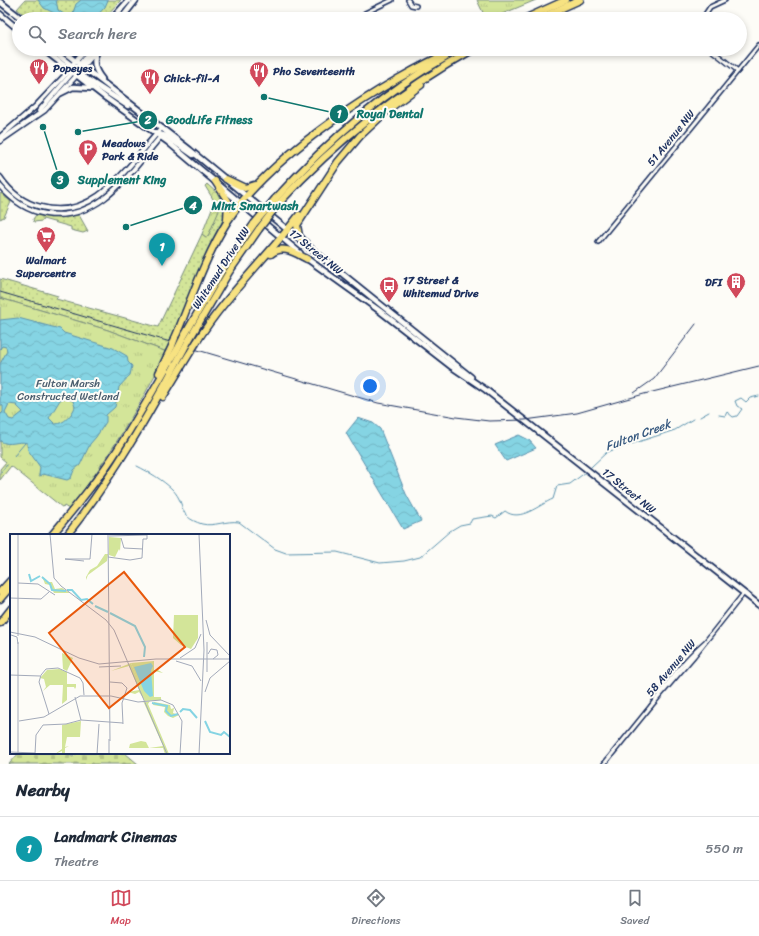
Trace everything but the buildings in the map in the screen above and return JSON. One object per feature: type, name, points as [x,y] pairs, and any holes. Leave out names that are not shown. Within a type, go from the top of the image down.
[{"type":"highway","points":[[539,12],[566,0]]},
{"type":"highway","points":[[553,12],[580,0]]},
{"type":"highway","points":[[226,179],[247,188],[260,180],[314,136],[357,105],[431,60],[440,56]]},
{"type":"highway","name":"Whitemud Drive NW","points":[[53,534],[109,463],[178,348],[186,339],[224,267],[277,201],[319,152],[370,108],[428,68],[449,56]]},
{"type":"highway","name":"Whitemud Drive NW","points":[[277,201],[344,138],[398,95],[462,56]]},
{"type":"highway","points":[[258,266],[288,230],[338,162],[368,128],[439,69]]},
{"type":"highway","points":[[178,348],[176,338],[213,247],[227,222],[260,180]]},
{"type":"highway","points":[[214,181],[228,201],[227,222]]},
{"type":"highway","points":[[310,248],[299,236],[297,225],[324,182]]},
{"type":"highway","points":[[137,435],[157,407],[196,343],[227,299],[258,266],[275,250],[281,249],[292,251],[307,259]]},
{"type":"highway","name":"Whitemud Drive NW","points":[[68,534],[137,435],[178,348]]},
{"type":"highway","points":[[0,592],[10,581]]},
{"type":"highway","points":[[0,599],[10,587]]},
{"type":"highway","points":[[0,617],[10,604]]},
{"type":"highway","points":[[0,623],[10,610]]},
{"type":"main road","points":[[119,12],[129,0]]},
{"type":"main road","points":[[127,12],[136,0]]},
{"type":"main road","points":[[0,2],[13,12]]},
{"type":"main road","points":[[0,14],[12,24]]},
{"type":"main road","name":"17 Street NW","points":[[55,56],[108,87],[147,117],[162,133],[214,181],[307,259],[380,311],[452,367],[486,390]]},
{"type":"main road","points":[[59,56],[95,85],[147,117]]},
{"type":"main road","name":"17 Street NW","points":[[67,56],[76,69],[93,88],[208,164],[310,248],[456,364],[486,390],[759,605]]},
{"type":"main road","points":[[76,69],[82,56]]},
{"type":"main road","points":[[76,69],[86,56]]},
{"type":"main road","points":[[76,69],[90,56]]},
{"type":"main road","points":[[94,56],[95,69],[108,87]]},
{"type":"main road","points":[[61,93],[73,87],[93,88]]},
{"type":"street","points":[[367,12],[392,0]]},
{"type":"street","points":[[408,0],[411,5],[416,6]]},
{"type":"street","points":[[707,12],[710,7],[725,0]]},
{"type":"street","name":"51 Avenue NW","points":[[598,242],[759,45]]},
{"type":"street","points":[[719,56],[738,71]]},
{"type":"street","points":[[0,141],[28,123],[44,110],[61,93],[76,69]]},
{"type":"street","points":[[28,123],[76,69]]},
{"type":"street","points":[[0,137],[36,107],[76,69]]},
{"type":"street","points":[[0,177],[7,187],[17,196],[33,205],[53,210],[77,207],[96,198],[114,184],[162,133]]},
{"type":"street","points":[[0,186],[14,200],[38,212],[62,215],[82,211],[105,198],[119,186],[162,133]]},
{"type":"street","name":"58 Avenue NW","points":[[604,764],[651,706],[668,682],[691,654],[705,642],[744,593]]},
{"type":"green space","points":[[25,0],[121,0],[110,12],[21,12],[17,9]]},
{"type":"green space","points":[[477,0],[536,0],[507,12],[483,12]]},
{"type":"green space","points":[[207,184],[218,194],[222,204],[208,236],[206,237],[202,234],[214,203],[205,186]]},
{"type":"green space","points":[[1,193],[11,202],[4,217],[0,219],[0,194]]},
{"type":"green space","points":[[218,194],[224,204],[224,218],[167,352],[108,330],[0,298],[0,279],[58,296],[56,299],[158,327],[202,234],[206,237],[221,200]]},
{"type":"green space","points":[[36,215],[60,218],[79,215],[88,231],[83,233],[71,230],[71,227],[43,219],[42,221],[34,222],[33,219]]},
{"type":"green space","name":"Fulton Marsh Constructed Wetland","points":[[0,298],[108,330],[167,352],[122,433],[97,472],[69,509],[64,506],[63,508],[11,466],[0,480],[0,469],[6,462],[0,457]]},
{"type":"green space","points":[[18,754],[68,754],[73,757],[76,754],[126,754],[138,764],[9,764]]},
{"type":"water","points":[[38,0],[56,0],[58,10],[61,12],[52,12],[44,8]]},
{"type":"water","points":[[81,0],[108,0],[105,7],[100,12],[73,12],[76,4]]},
{"type":"water","name":"Fulton Marsh Constructed Wetland","points":[[18,318],[60,329],[64,333],[113,348],[127,356],[128,362],[132,366],[130,375],[119,387],[115,407],[106,415],[106,422],[90,444],[80,465],[74,470],[71,478],[67,480],[43,474],[39,476],[40,467],[28,450],[27,443],[4,443],[0,441],[0,415],[3,412],[3,406],[0,404],[0,364],[7,351],[6,347],[2,346],[0,349],[0,320]],"holes":[[[65,397],[73,401],[75,407],[67,418],[62,422],[55,424],[49,418],[60,400]],[[9,404],[16,405],[23,412],[13,420],[9,419],[5,412]]]},
{"type":"water","points":[[358,418],[373,423],[380,429],[406,494],[421,521],[403,529],[346,433]]},
{"type":"water","points":[[519,435],[529,440],[536,448],[506,461],[495,445]]},
{"type":"waterway","name":"Fulton Creek","points":[[719,415],[725,416],[727,412],[733,417],[737,416],[742,409],[737,406],[735,401],[741,398],[746,402],[750,398],[759,396]]},
{"type":"waterway","name":"Fulton Creek","points":[[700,417],[709,412]]},
{"type":"waterway","name":"Fulton Creek","points":[[591,467],[607,452],[675,430],[693,419]]},
{"type":"waterway","points":[[14,456],[25,443]]},
{"type":"waterway","points":[[0,473],[7,465]]},
{"type":"waterway","name":"Fulton Creek","points":[[137,466],[156,476],[173,490],[177,495],[185,514],[194,521],[207,525],[239,522],[275,549],[286,553],[337,552],[380,563],[404,561],[420,557],[450,531],[460,525],[470,523],[472,519],[492,516],[496,518],[505,511],[517,515],[530,511],[553,499],[557,486],[570,484],[586,472]]},
{"type":"railway","points":[[0,292],[378,403],[456,417],[489,421],[525,420],[577,413],[644,394],[759,366]]},
{"type":"railway","points":[[634,393],[654,379],[696,324]]},
{"type":"place","name":"Popeyes","points":[[39,85]]},
{"type":"place","name":"Pho Seventeenth","points":[[259,88]]},
{"type":"place","name":"Chick-fil-A","points":[[150,95]]},
{"type":"place","name":"Royal Dental","points":[[264,97]]},
{"type":"place","name":"Supplement King","points":[[43,127]]},
{"type":"place","name":"GoodLife Fitness","points":[[78,132]]},
{"type":"place","name":"Meadows Park & Ride","points":[[88,166]]},
{"type":"place","name":"Mint Smartwash","points":[[126,227]]},
{"type":"place","name":"Walmart Supercentre","points":[[46,253]]},
{"type":"place","name":"Landmark Cinemas","points":[[162,266]]},
{"type":"place","name":"DFI","points":[[736,299]]},
{"type":"place","name":"17 Street & Whitemud Drive","points":[[389,303]]}]
